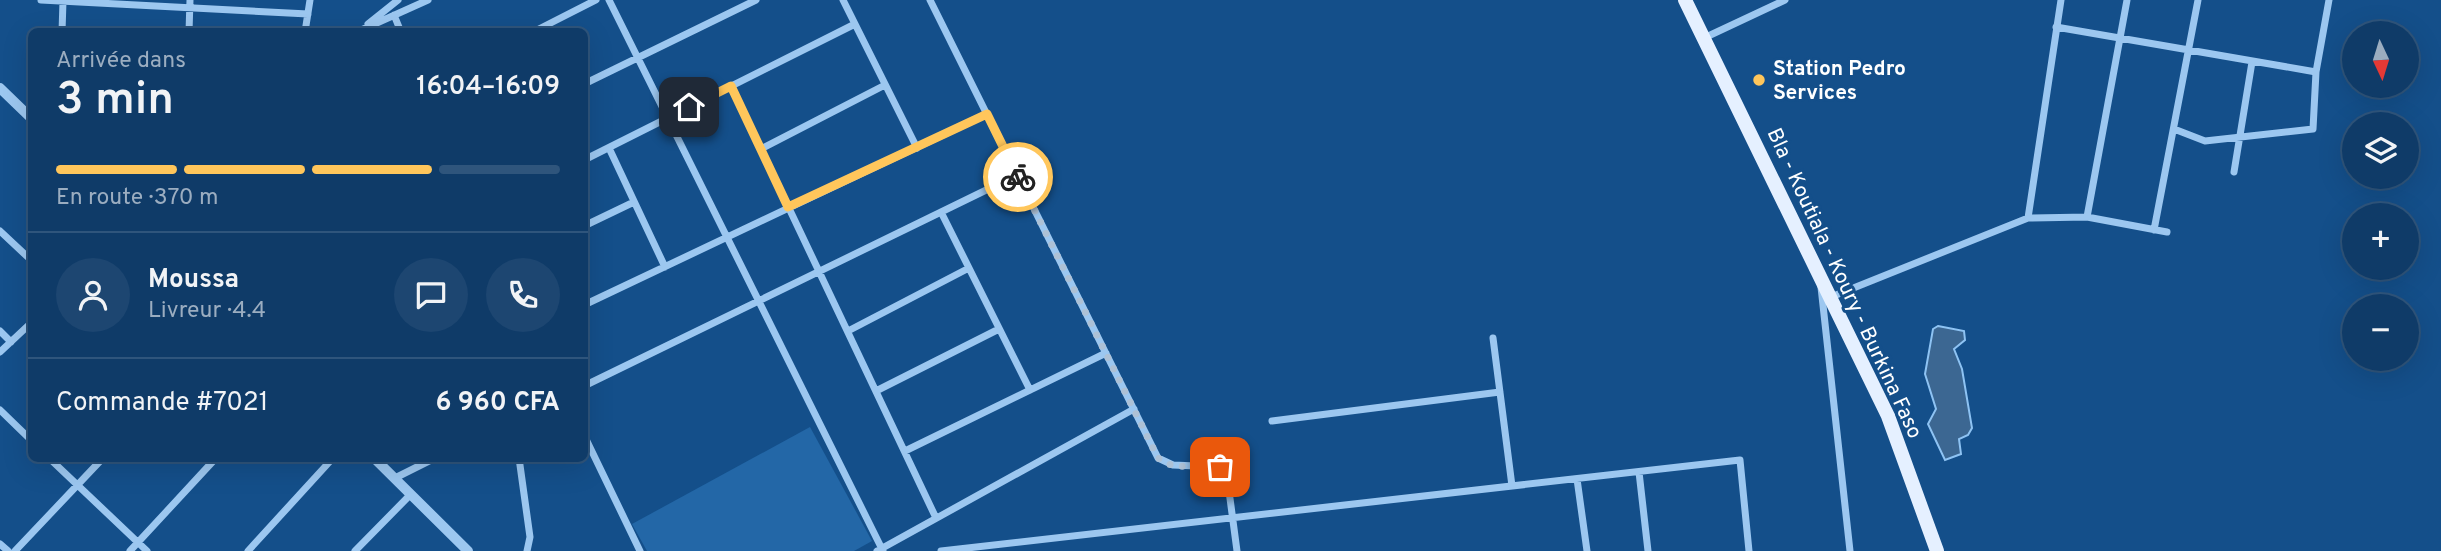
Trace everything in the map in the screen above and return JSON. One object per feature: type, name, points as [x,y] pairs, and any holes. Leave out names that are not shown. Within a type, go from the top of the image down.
[{"type":"main road","name":"Bla - Koutiala - Koury - Burkina Faso","points":[[1685,0],[1888,416],[1937,551]]},
{"type":"street","points":[[41,0],[190,4],[308,13]]},
{"type":"street","points":[[306,28],[310,0]]},
{"type":"street","points":[[362,28],[398,0]]},
{"type":"street","points":[[365,28],[428,0]]},
{"type":"street","points":[[541,28],[596,0]]},
{"type":"street","points":[[609,0],[881,550],[1134,409]]},
{"type":"street","points":[[588,82],[756,0]]},
{"type":"street","points":[[843,0],[917,148]]},
{"type":"street","points":[[930,0],[1158,458],[1173,466],[1220,467],[1227,476],[1237,551]]},
{"type":"street","points":[[1704,38],[1785,0]]},
{"type":"street","points":[[2028,218],[2061,0]]},
{"type":"street","points":[[2087,217],[2127,0]]},
{"type":"street","points":[[2154,230],[2198,0]]},
{"type":"street","points":[[2174,130],[2205,141],[2313,130],[2316,72],[2329,0]]},
{"type":"street","points":[[62,28],[63,2]]},
{"type":"street","points":[[189,28],[190,4]]},
{"type":"street","points":[[394,15],[399,28]]},
{"type":"street","points":[[588,158],[855,24]]},
{"type":"street","points":[[2056,27],[2316,72]]},
{"type":"street","points":[[2234,172],[2252,62]]},
{"type":"street","points":[[761,149],[886,85]]},
{"type":"street","points":[[731,86],[936,518]]},
{"type":"street","points":[[0,88],[28,115]]},
{"type":"street","points":[[588,303],[987,114]]},
{"type":"street","points":[[610,148],[665,267]]},
{"type":"street","points":[[588,384],[1017,175]]},
{"type":"street","points":[[588,224],[634,202]]},
{"type":"street","points":[[941,212],[1030,390]]},
{"type":"street","points":[[1831,297],[2028,218],[2087,217],[2167,232]]},
{"type":"street","points":[[0,231],[28,257]]},
{"type":"street","points":[[848,331],[969,268]]},
{"type":"street","points":[[1819,273],[1850,551]]},
{"type":"street","points":[[0,352],[28,326]]},
{"type":"street","points":[[876,391],[999,329]]},
{"type":"street","points":[[0,331],[11,342]]},
{"type":"street","points":[[1493,338],[1511,486]]},
{"type":"street","points":[[905,451],[1106,353]]},
{"type":"street","points":[[1272,421],[1500,393]]},
{"type":"street","points":[[0,410],[28,437]]},
{"type":"street","points":[[588,443],[640,551]]},
{"type":"street","points":[[941,551],[1740,460],[1749,551]]},
{"type":"street","points":[[53,462],[147,551]]},
{"type":"street","points":[[15,551],[99,462]]},
{"type":"street","points":[[130,551],[212,462]]},
{"type":"street","points":[[248,551],[329,462]]},
{"type":"street","points":[[378,462],[463,549]]},
{"type":"street","points":[[395,478],[427,462]]},
{"type":"street","points":[[520,462],[530,537],[527,551]]},
{"type":"street","points":[[1639,471],[1648,551]]},
{"type":"street","points":[[1577,479],[1587,551]]},
{"type":"street","points":[[355,551],[411,494]]},
{"type":"street","points":[[0,544],[8,551]]},
{"type":"shaded area","points":[[1938,326],[1964,331],[1965,340],[1954,349],[1962,369],[1972,428],[1968,435],[1959,439],[1961,454],[1945,460],[1928,424],[1936,409],[1925,374],[1933,329]]},
{"type":"shaded area","points":[[810,427],[872,541],[854,551],[647,551],[632,524]]},
{"type":"way so far","points":[[1018,177],[1158,458],[1173,466],[1220,467]]},
{"type":"place","name":"Station Pedro Services","points":[[1759,80]]},
{"type":"route","points":[[689,107],[731,86],[788,207],[987,114],[1018,177]]}]
